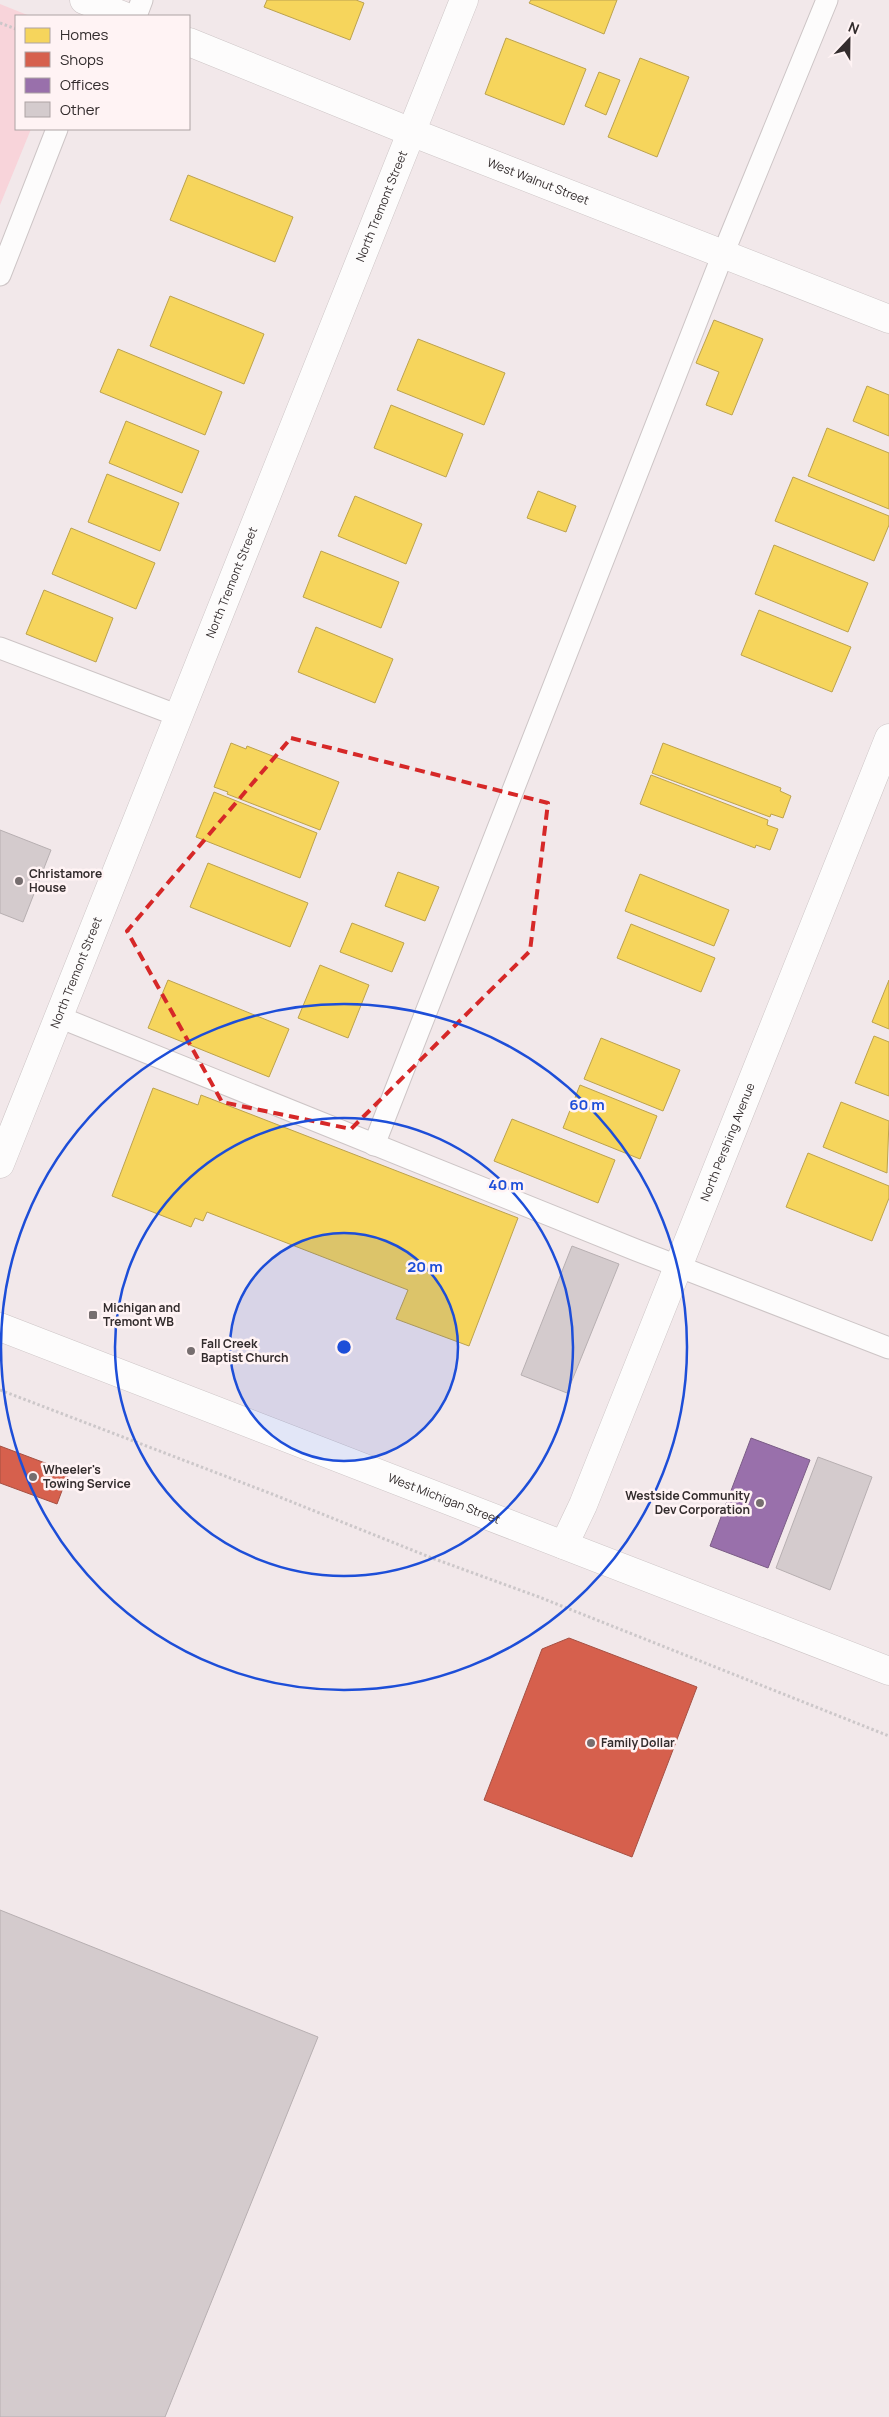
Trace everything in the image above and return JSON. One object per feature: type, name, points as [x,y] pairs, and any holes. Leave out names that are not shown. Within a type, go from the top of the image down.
[{"type":"street","name":"North Tremont Street","points":[[0,1164],[464,0]]},
{"type":"street","name":"West Walnut Street","points":[[190,42],[411,132],[889,319]]},
{"type":"street","name":"North Pershing Avenue","points":[[564,1545],[679,1266],[889,738]]},
{"type":"street","name":"West Michigan Street","points":[[0,1327],[889,1671]]},
{"type":"lane","points":[[136,15],[142,0]]},
{"type":"lane","points":[[374,1145],[722,254],[827,0]]},
{"type":"lane","points":[[0,275],[57,130]]},
{"type":"lane","points":[[0,648],[179,716]]},
{"type":"lane","points":[[59,1017],[374,1145],[889,1348]]},
{"type":"path","points":[[0,23],[15,29]]},
{"type":"path","points":[[0,1390],[272,1494],[432,1558],[539,1597],[889,1736]]},
{"type":"highlighted area","points":[[291,738],[548,803],[530,951],[351,1129],[222,1102],[127,931]]},
{"type":"shaded area","points":[[0,4],[28,15],[15,15],[15,130],[31,130],[0,205]]},
{"type":"building: Homes","points":[[267,0],[356,0],[364,3],[350,40],[264,7]]},
{"type":"building: Homes","points":[[531,0],[617,0],[604,34],[529,3]]},
{"type":"building: Homes","points":[[506,38],[586,69],[564,125],[485,94]]},
{"type":"building: Homes","points":[[640,58],[689,77],[657,157],[608,137]]},
{"type":"building: Homes","points":[[599,72],[620,80],[606,115],[585,106]]},
{"type":"building: Homes","points":[[188,175],[293,217],[275,262],[170,220]]},
{"type":"building: Homes","points":[[170,296],[264,334],[244,384],[150,346]]},
{"type":"building: Homes","points":[[714,320],[763,339],[732,415],[706,405],[719,372],[696,363]]},
{"type":"building: Homes","points":[[418,339],[505,373],[484,425],[397,390]]},
{"type":"building: Homes","points":[[118,349],[222,392],[205,435],[100,392]]},
{"type":"building: Homes","points":[[867,386],[889,395],[889,436],[853,421]]},
{"type":"building: Homes","points":[[391,405],[463,434],[446,477],[374,448]]},
{"type":"building: Homes","points":[[126,421],[199,451],[182,493],[109,463]]},
{"type":"building: Homes","points":[[827,428],[889,453],[889,509],[808,476]]},
{"type":"building: Homes","points":[[107,474],[179,503],[160,551],[88,522]]},
{"type":"building: Homes","points":[[793,477],[889,516],[889,525],[874,561],[775,521]]},
{"type":"building: Homes","points":[[538,491],[576,506],[566,532],[527,518]]},
{"type":"building: Homes","points":[[355,496],[422,524],[406,564],[338,536]]},
{"type":"building: Homes","points":[[71,528],[155,563],[136,609],[52,574]]},
{"type":"building: Homes","points":[[774,545],[868,583],[848,632],[755,594]]},
{"type":"building: Homes","points":[[321,551],[399,582],[381,628],[303,597]]},
{"type":"building: Homes","points":[[44,590],[113,618],[96,662],[26,634]]},
{"type":"building: Homes","points":[[759,610],[851,647],[832,692],[741,655]]},
{"type":"building: Homes","points":[[316,627],[393,659],[375,703],[298,672]]},
{"type":"building: Homes","points":[[231,743],[246,749],[247,746],[339,782],[320,830],[227,794],[228,792],[214,787]]},
{"type":"building: Homes","points":[[663,743],[781,788],[780,791],[791,796],[783,818],[771,814],[770,817],[652,773]]},
{"type":"building: Homes","points":[[651,775],[768,820],[767,825],[778,829],[770,850],[756,845],[755,848],[640,804]]},
{"type":"building: Homes","points":[[214,792],[317,833],[300,878],[196,837]]},
{"type":"building: Homes","points":[[208,863],[308,903],[290,947],[190,907]]},
{"type":"building: Homes","points":[[398,872],[439,887],[425,921],[385,906]]},
{"type":"building: Homes","points":[[640,874],[729,910],[714,946],[625,911]]},
{"type":"building: Homes","points":[[352,923],[404,943],[392,972],[340,952]]},
{"type":"building: Homes","points":[[631,924],[715,958],[701,992],[617,958]]},
{"type":"building: Homes","points":[[320,965],[369,985],[348,1038],[298,1018]]},
{"type":"building: Homes","points":[[168,980],[289,1029],[269,1077],[148,1028]]},
{"type":"building: Homes","points":[[889,980],[889,1029],[872,1022]]},
{"type":"building: Homes","points":[[874,1036],[889,1042],[889,1096],[855,1083]]},
{"type":"building: Homes","points":[[601,1038],[680,1070],[663,1111],[584,1079]]},
{"type":"building: Homes","points":[[580,1085],[657,1116],[640,1159],[563,1128]]},
{"type":"building: Homes","points":[[153,1088],[198,1105],[201,1095],[518,1218],[469,1346],[396,1319],[408,1290],[207,1212],[203,1221],[195,1218],[191,1227],[112,1196]]},
{"type":"building: Homes","points":[[841,1102],[889,1121],[887,1173],[823,1147]]},
{"type":"building: Homes","points":[[512,1119],[615,1160],[598,1203],[494,1161]]},
{"type":"building: Homes","points":[[808,1153],[889,1186],[889,1198],[872,1241],[786,1207]]},
{"type":"building: Shops","name":"Wheeler's Towing Service","points":[[0,1446],[69,1472],[57,1504],[0,1483]]},
{"type":"building: Shops","name":"Family Dollar","points":[[569,1638],[697,1687],[632,1857],[484,1800],[542,1649]]},
{"type":"building: Offices","name":"Westside Community Dev Corporation","points":[[751,1438],[810,1460],[768,1568],[710,1546]]},
{"type":"building: Other","name":"Christamore House","points":[[0,830],[51,850],[23,922],[0,913]]},
{"type":"building: Other","points":[[572,1246],[619,1264],[567,1393],[521,1375]]},
{"type":"building: Other","points":[[818,1457],[872,1477],[830,1590],[776,1568]]},
{"type":"building: Other","points":[[0,1910],[318,2037],[165,2417],[0,2417]]},
{"type":"place","name":"Christamore House","points":[[19,881]]},
{"type":"place","name":"Michigan and Tremont WB","points":[[93,1315]]},
{"type":"place","name":"Fall Creek Baptist Church","points":[[191,1351]]},
{"type":"place","name":"Wheeler's Towing Service","points":[[33,1477]]},
{"type":"place","name":"Westside Community Dev Corporation","points":[[760,1503]]},
{"type":"place","name":"Family Dollar","points":[[591,1743]]}]
